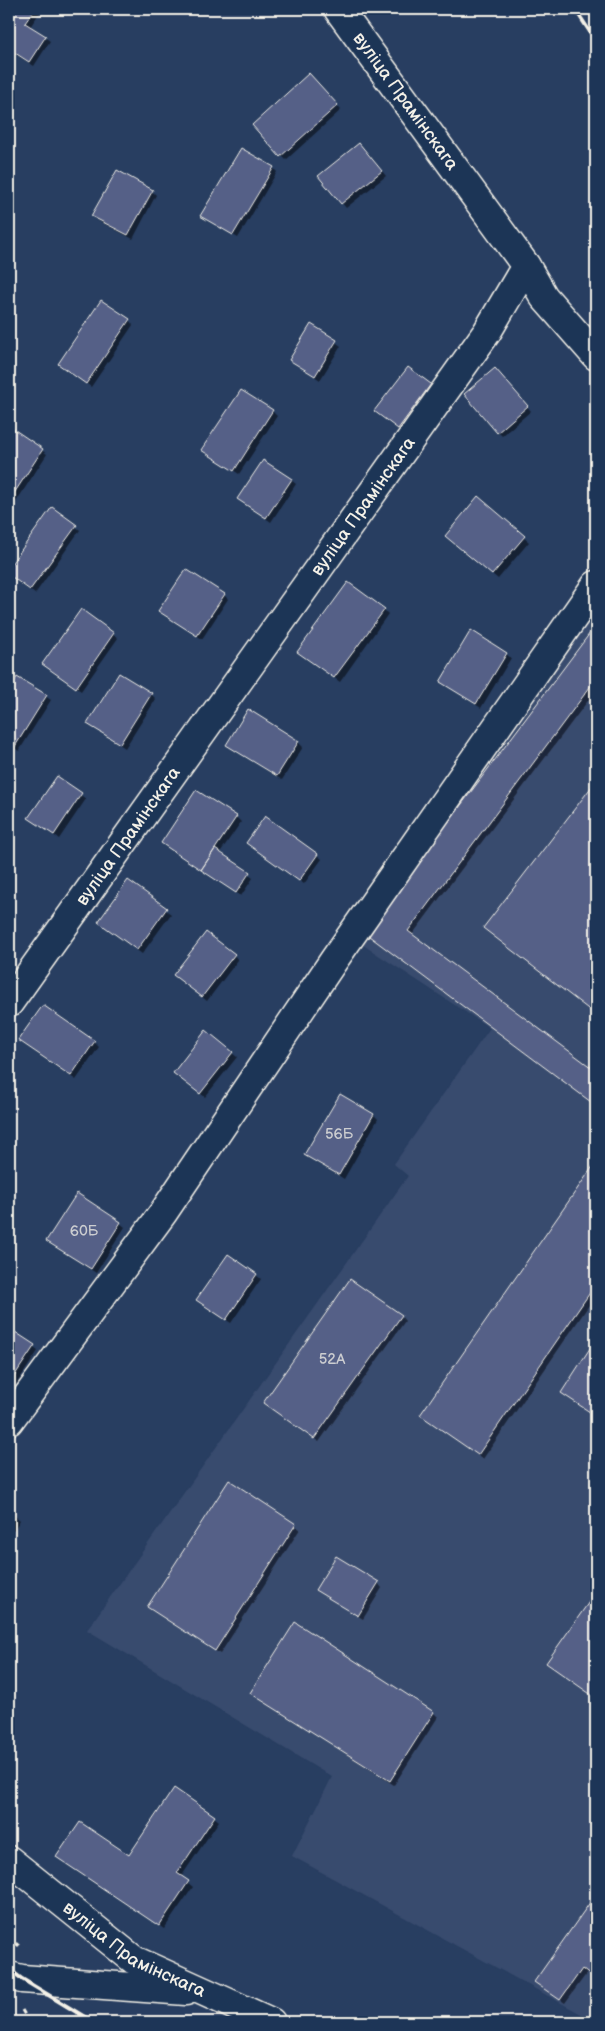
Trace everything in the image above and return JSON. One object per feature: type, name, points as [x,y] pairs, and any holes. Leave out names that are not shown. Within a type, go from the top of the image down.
[{"type":"street","name":"вуліца Прамінскага","points":[[9,1003],[488,332],[526,266],[338,9]]},
{"type":"street","points":[[526,266],[544,298],[596,356]]},
{"type":"street","points":[[9,1421],[163,1213],[334,960],[596,584]]},
{"type":"street","name":"вуліца Прамінскага","points":[[9,1860],[134,1960],[271,2022]]},
{"type":"street","points":[[9,1976],[22,1979],[205,1992]]},
{"type":"shaded area","points":[[596,602],[596,2022],[292,1856],[332,1777],[87,1630],[408,1176],[394,1164],[490,1028],[354,939]]},
{"type":"building","points":[[9,9],[35,9],[25,23],[46,36],[29,62],[9,49]]},
{"type":"building","points":[[309,73],[338,105],[280,157],[252,125]]},
{"type":"building","points":[[359,143],[382,171],[341,204],[318,176]]},
{"type":"building","points":[[241,148],[274,167],[233,235],[200,216]]},
{"type":"building","points":[[117,170],[153,190],[128,235],[91,216]]},
{"type":"building","points":[[101,300],[130,319],[86,384],[58,364]]},
{"type":"building","points":[[311,324],[337,340],[315,376],[289,360]]},
{"type":"building","points":[[408,367],[431,384],[398,429],[374,411]]},
{"type":"building","points":[[495,368],[528,406],[497,433],[464,394]]},
{"type":"building","points":[[241,390],[273,410],[234,471],[201,450]]},
{"type":"building","points":[[9,426],[43,449],[9,501]]},
{"type":"building","points":[[263,460],[292,479],[266,518],[237,499]]},
{"type":"building","points":[[478,496],[525,536],[492,575],[445,536]]},
{"type":"building","points":[[52,507],[77,525],[30,590],[9,575],[9,567]]},
{"type":"building","points":[[186,569],[225,594],[197,636],[158,611]]},
{"type":"building","points":[[348,582],[385,609],[334,678],[297,652]]},
{"type":"building","points":[[81,609],[114,633],[76,688],[42,664]]},
{"type":"building","points":[[596,625],[596,679],[408,931],[596,1071],[596,1095],[591,1102],[365,933]]},
{"type":"building","points":[[471,630],[507,653],[476,704],[440,682]]},
{"type":"building","points":[[119,673],[152,693],[120,744],[87,724]]},
{"type":"building","points":[[17,677],[47,695],[14,748],[9,744],[9,690]]},
{"type":"building","points":[[248,709],[299,741],[277,776],[226,745]]},
{"type":"building","points":[[57,776],[82,793],[54,835],[28,818]]},
{"type":"building","points":[[596,781],[596,1015],[483,928]]},
{"type":"building","points":[[196,790],[237,816],[201,870],[161,843]]},
{"type":"building","points":[[265,816],[318,854],[299,881],[246,843]]},
{"type":"building","points":[[215,849],[250,872],[236,893],[201,870]]},
{"type":"building","points":[[128,880],[167,908],[137,950],[98,922]]},
{"type":"building","points":[[206,932],[235,954],[202,997],[173,975]]},
{"type":"building","points":[[43,1005],[95,1041],[71,1076],[18,1040]]},
{"type":"building","points":[[206,1030],[233,1052],[200,1094],[173,1073]]},
{"type":"building","points":[[340,1094],[374,1114],[339,1175],[304,1155]]},
{"type":"building","points":[[596,1162],[596,1284],[478,1455],[420,1415]]},
{"type":"building","points":[[77,1193],[121,1222],[91,1269],[46,1241]]},
{"type":"building","points":[[228,1254],[257,1274],[226,1320],[196,1300]]},
{"type":"building","points":[[350,1279],[402,1315],[314,1439],[263,1403]]},
{"type":"building","points":[[9,1328],[35,1345],[9,1384]]},
{"type":"building","points":[[596,1339],[596,1416],[561,1393]]},
{"type":"building","points":[[229,1480],[296,1524],[215,1651],[147,1607]]},
{"type":"building","points":[[336,1556],[379,1582],[358,1616],[315,1590]]},
{"type":"building","points":[[596,1592],[596,1698],[546,1663]]},
{"type":"building","points":[[295,1622],[434,1712],[390,1781],[250,1693]]},
{"type":"building","points":[[174,1788],[215,1816],[177,1873],[189,1881],[159,1926],[56,1857],[80,1822],[129,1855]]},
{"type":"building","points":[[596,1894],[596,1980],[582,1969],[560,2000],[534,1982]]},
{"type":"railway","points":[[575,9],[596,41]]},
{"type":"railway","points":[[9,1969],[22,1979],[93,2022]]}]
